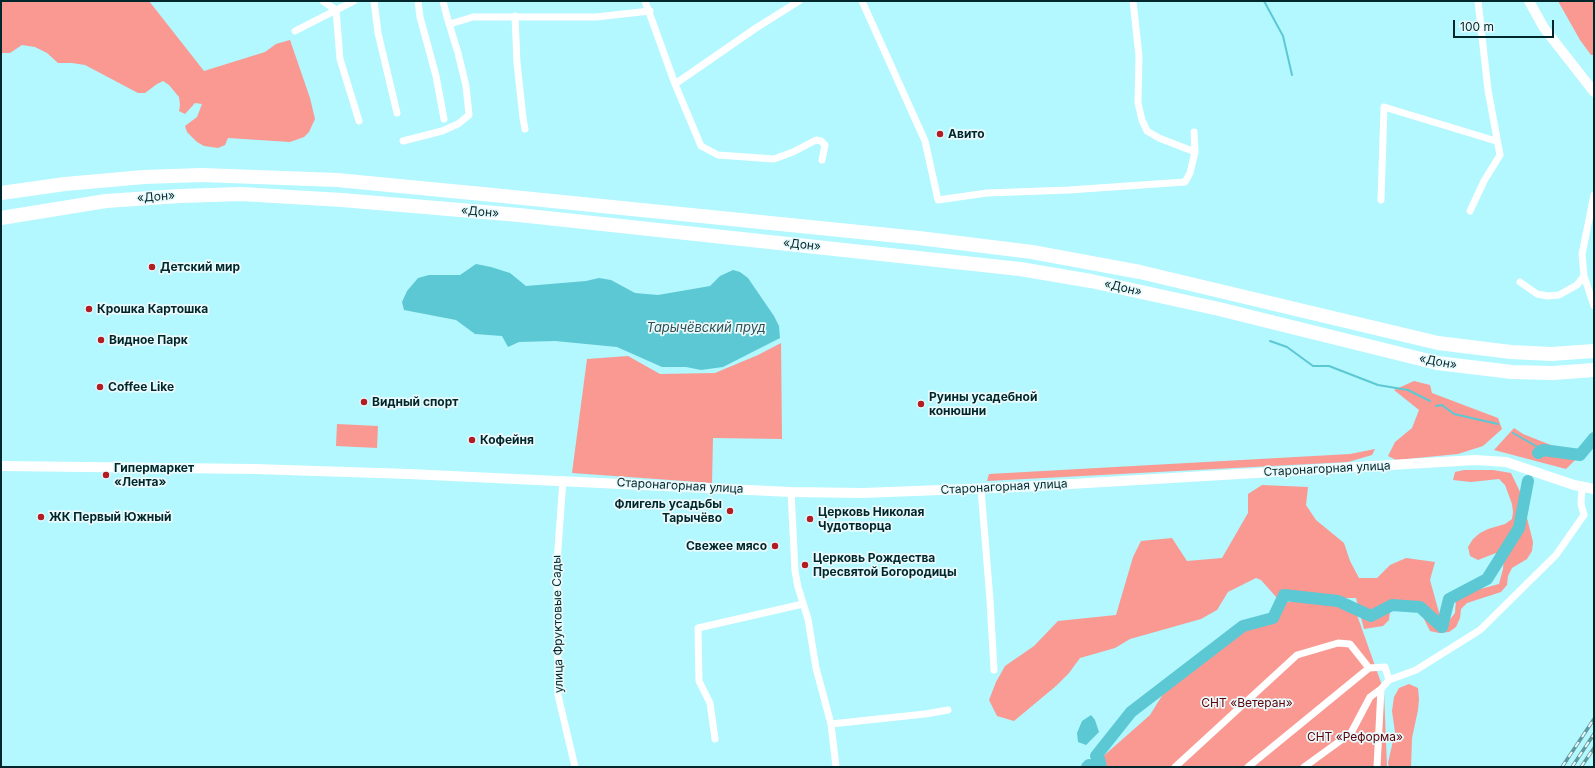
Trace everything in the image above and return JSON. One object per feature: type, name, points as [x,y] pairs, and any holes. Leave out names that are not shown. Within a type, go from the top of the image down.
[{"type":"highway","name":"«Дон»","points":[[1,192],[65,184],[166,176],[202,175],[338,180],[896,236],[1032,252],[1140,272],[1438,343],[1511,352],[1551,354],[1594,351]]},
{"type":"highway","name":"«Дон»","points":[[1,218],[106,201],[241,194],[342,200],[518,215],[1027,270],[1091,281],[1219,309],[1436,363],[1512,372],[1553,373],[1594,370]]},
{"type":"main road","points":[[1529,1],[1544,28],[1594,92]]},
{"type":"main road","name":"Старонагорная улица","points":[[1,466],[254,469],[563,480],[791,492],[892,493],[1475,460],[1506,462],[1594,489]]},
{"type":"street","points":[[323,1],[336,10]]},
{"type":"street","points":[[295,31],[354,1]]},
{"type":"street","points":[[374,1],[378,34],[397,113]]},
{"type":"street","points":[[418,1],[420,17],[436,76],[444,120]]},
{"type":"street","points":[[403,141],[442,131],[458,124],[469,115],[466,86],[450,24],[446,18],[443,1]]},
{"type":"street","points":[[645,1],[650,11],[675,84],[700,146],[718,154],[774,159],[793,152],[816,140],[825,145],[822,160]]},
{"type":"street","points":[[675,84],[756,28],[799,1]]},
{"type":"street","points":[[862,1],[925,141],[938,200],[987,193],[1069,190],[1185,182],[1190,173],[1195,152],[1194,132]]},
{"type":"street","points":[[1133,1],[1139,56],[1138,103],[1142,120],[1147,131],[1158,138],[1195,152]]},
{"type":"street","points":[[1470,211],[1484,181],[1500,155],[1496,141],[1478,1]]},
{"type":"street","points":[[336,10],[340,59],[360,121]]},
{"type":"street","points":[[450,24],[473,16],[596,17],[650,11]]},
{"type":"street","points":[[515,16],[517,63],[523,118],[526,129]]},
{"type":"street","points":[[1381,200],[1384,107],[1496,141]]},
{"type":"street","points":[[1594,195],[1582,254],[1584,276],[1594,306]]},
{"type":"street","points":[[1520,282],[1536,294],[1548,296],[1560,295],[1577,285],[1584,276]]},
{"type":"street","name":"улица Фруктовые Сады","points":[[563,480],[557,562],[558,695],[575,767]]},
{"type":"street","points":[[1304,767],[1351,733],[1370,698],[1381,690],[1389,680],[1416,670],[1480,630],[1556,555],[1584,515],[1581,504],[1582,486]]},
{"type":"street","points":[[981,489],[994,670]]},
{"type":"street","points":[[791,492],[795,571],[808,619],[816,668],[831,724],[836,767]]},
{"type":"street","points":[[715,739],[710,703],[698,681],[698,628],[803,604]]},
{"type":"street","points":[[1175,767],[1297,655],[1338,644],[1350,644],[1369,668]]},
{"type":"street","points":[[1248,767],[1369,668],[1385,667],[1389,680]]},
{"type":"street","points":[[1377,767],[1381,690]]},
{"type":"street","points":[[831,724],[925,714],[948,710]]},
{"type":"green space","points":[[1,1],[149,1],[204,71],[265,52],[276,44],[290,40],[310,98],[315,119],[309,132],[304,137],[290,142],[228,138],[225,145],[218,148],[204,146],[197,142],[187,132],[185,126],[197,117],[202,104],[195,103],[185,114],[179,111],[179,97],[169,85],[163,81],[145,93],[138,93],[85,65],[58,63],[47,53],[35,47],[22,45],[10,53],[1,53]]},
{"type":"green space","points":[[1558,1],[1594,1],[1594,55],[1591,55],[1580,40]]},
{"type":"green space","points":[[781,343],[782,439],[713,438],[712,483],[572,473],[587,359],[628,356],[660,374],[715,373],[758,355]]},
{"type":"green space","points":[[1414,381],[1430,385],[1432,393],[1498,418],[1502,429],[1483,446],[1458,454],[1396,460],[1388,456],[1395,442],[1412,428],[1419,410],[1394,390]]},
{"type":"green space","points":[[337,424],[378,426],[377,448],[336,446]]},
{"type":"green space","points":[[1514,428],[1523,434],[1566,451],[1575,460],[1566,469],[1494,450]]},
{"type":"green space","points":[[1375,449],[1372,455],[1348,462],[987,481],[989,474],[1350,454]]},
{"type":"green space","points":[[1464,470],[1493,470],[1511,473],[1521,494],[1533,542],[1532,551],[1527,559],[1512,568],[1508,576],[1507,585],[1501,592],[1467,603],[1461,609],[1460,618],[1456,627],[1449,632],[1439,633],[1430,631],[1422,615],[1415,608],[1407,604],[1397,604],[1390,611],[1389,620],[1383,626],[1364,629],[1356,598],[1277,598],[1261,580],[1256,578],[1228,592],[1217,610],[1201,619],[1130,639],[1115,648],[1080,658],[1069,673],[1056,686],[1014,721],[997,716],[989,700],[996,682],[1005,666],[1034,646],[1058,621],[1116,615],[1133,557],[1141,541],[1172,538],[1187,561],[1222,558],[1248,513],[1248,494],[1262,485],[1308,487],[1306,505],[1316,520],[1344,543],[1350,561],[1359,578],[1377,578],[1390,565],[1406,558],[1435,562],[1430,580],[1440,616],[1448,622],[1455,613],[1456,600],[1473,591],[1499,584],[1503,569],[1504,557],[1496,553],[1478,560],[1470,556],[1468,547],[1473,539],[1480,533],[1505,524],[1512,519],[1513,512],[1512,504],[1505,485],[1499,479],[1471,482],[1453,480],[1455,472]]},
{"type":"green space","name":"СНТ «Ветеран»","points":[[1352,601],[1384,691],[1387,767],[1091,767],[1150,715],[1178,670],[1287,602]]},
{"type":"green space","points":[[1409,684],[1418,688],[1419,699],[1412,738],[1411,767],[1389,767],[1388,763],[1395,732],[1392,711],[1394,697],[1399,688]]},
{"type":"water","name":"Тарычёвский пруд","points":[[476,264],[510,273],[526,286],[586,281],[599,278],[611,280],[635,293],[658,295],[710,286],[720,276],[733,270],[740,272],[748,278],[774,316],[779,326],[780,338],[723,367],[701,370],[686,367],[662,367],[617,347],[555,341],[519,342],[508,347],[502,336],[475,334],[456,320],[404,310],[402,302],[407,291],[418,278],[429,275],[460,275]]},
{"type":"water","points":[[1091,715],[1095,720],[1099,732],[1086,745],[1078,742],[1077,733],[1082,721]]},
{"type":"waterway","points":[[1264,1],[1283,36],[1292,75]]},
{"type":"waterway","points":[[1270,341],[1287,347],[1313,366],[1329,366],[1378,385],[1408,390],[1430,401]]},
{"type":"waterway","points":[[1436,406],[1442,405],[1454,414],[1498,424]]},
{"type":"waterway","points":[[1513,433],[1543,450]]},
{"type":"waterway","points":[[1538,453],[1543,450],[1580,455],[1594,438]]},
{"type":"waterway","points":[[1101,767],[1099,759],[1096,756],[1131,712],[1243,626],[1273,618],[1284,595],[1338,601],[1371,616],[1392,605],[1420,607],[1442,627],[1449,599],[1487,579],[1519,528],[1528,481]]},
{"type":"waterway","points":[[1087,767],[1089,765],[1095,767]]},
{"type":"railway","points":[[1562,767],[1594,719]]},
{"type":"railway","points":[[1572,767],[1594,734]]},
{"type":"railway","points":[[1581,767],[1594,748]]},
{"type":"place","name":"Авито","points":[[940,134]]},
{"type":"place","name":"Детский мир","points":[[152,267]]},
{"type":"place","name":"Крошка Картошка","points":[[89,309]]},
{"type":"place","name":"Видное Парк","points":[[101,340]]},
{"type":"place","name":"Coffee Like","points":[[100,387]]},
{"type":"place","name":"Видный спорт","points":[[364,402]]},
{"type":"place","name":"Руины усадебной конюшни","points":[[921,404]]},
{"type":"place","name":"Кофейня","points":[[472,440]]},
{"type":"place","name":"Гипермаркет «Лента»","points":[[106,475]]},
{"type":"place","name":"Флигель усадьбы Тарычёво","points":[[730,511]]},
{"type":"place","name":"ЖК Первый Южный","points":[[41,517]]},
{"type":"place","name":"Церковь Николая Чудотворца","points":[[810,519]]},
{"type":"place","name":"Свежее мясо","points":[[775,546]]},
{"type":"place","name":"Церковь Рождества Пресвятой Богородицы","points":[[805,565]]},
{"type":"park label","name":"СНТ «Реформа»","points":[[1355,737]]}]
